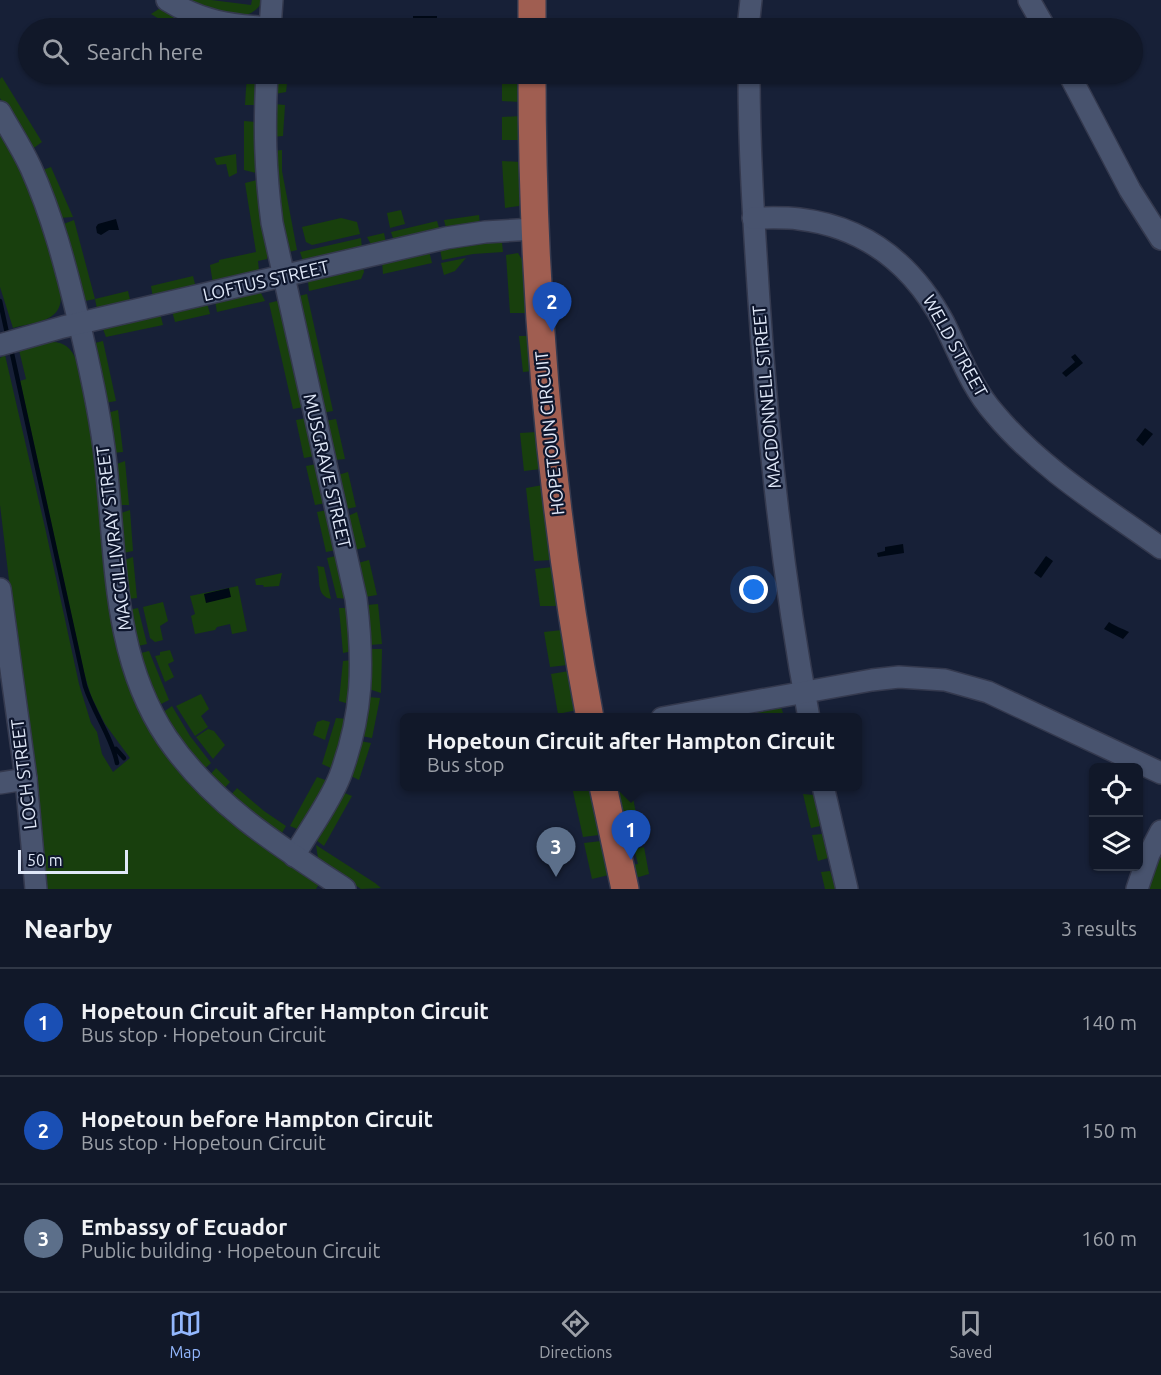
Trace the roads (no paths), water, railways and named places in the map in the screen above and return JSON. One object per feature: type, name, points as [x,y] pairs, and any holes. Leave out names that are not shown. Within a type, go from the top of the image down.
[{"type":"main road","points":[[532,0],[532,18]]},
{"type":"main road","name":"HOPETOUN CIRCUIT","points":[[532,84],[534,229],[541,344],[564,561],[589,713]]},
{"type":"main road","points":[[604,791],[625,889]]},
{"type":"street","points":[[167,0],[185,11],[203,18]]},
{"type":"street","points":[[271,18],[272,0]]},
{"type":"street","points":[[749,18],[751,0]]},
{"type":"street","points":[[1036,2],[1042,18]]},
{"type":"street","name":"MUSGRAVE STREET","points":[[267,84],[264,140],[272,223],[356,599],[362,663],[356,717],[339,776],[329,798],[294,856]]},
{"type":"street","name":"MACDONNELL STREET","points":[[748,84],[753,218],[773,474],[785,570],[808,713]]},
{"type":"street","points":[[1074,84],[1130,190],[1161,239]]},
{"type":"street","name":"MACGILLIVRAY STREET","points":[[0,112],[31,169],[53,224],[80,324],[96,398],[104,450],[119,606],[129,652],[141,686],[165,735],[200,781],[239,816],[345,889]]},
{"type":"street","name":"WELD STREET","points":[[753,218],[800,219],[842,229],[878,246],[907,270],[927,293],[975,388],[995,415],[1057,474],[1161,548]]},
{"type":"street","name":"LOFTUS STREET","points":[[6,343],[446,238],[485,232],[534,229]]},
{"type":"street","name":"LOCH STREET","points":[[0,589],[26,779],[36,889]]},
{"type":"street","points":[[685,713],[899,677],[945,680],[988,692],[1161,773]]},
{"type":"street","points":[[0,783],[26,779]]},
{"type":"street","points":[[824,791],[847,889]]},
{"type":"street","points":[[1137,889],[1149,854],[1161,831]]},
{"type":"waterway","points":[[0,301],[8,338]]},
{"type":"waterway","points":[[11,349],[85,686],[115,753],[117,763]]},
{"type":"waterway","points":[[116,749],[124,758]]},
{"type":"place","name":"Hopetoun before Hampton Circuit","points":[[552,332]]},
{"type":"place","name":"Hopetoun Circuit after Hampton Circuit","points":[[631,860]]},
{"type":"place","name":"Embassy of Ecuador","points":[[556,877]]}]
